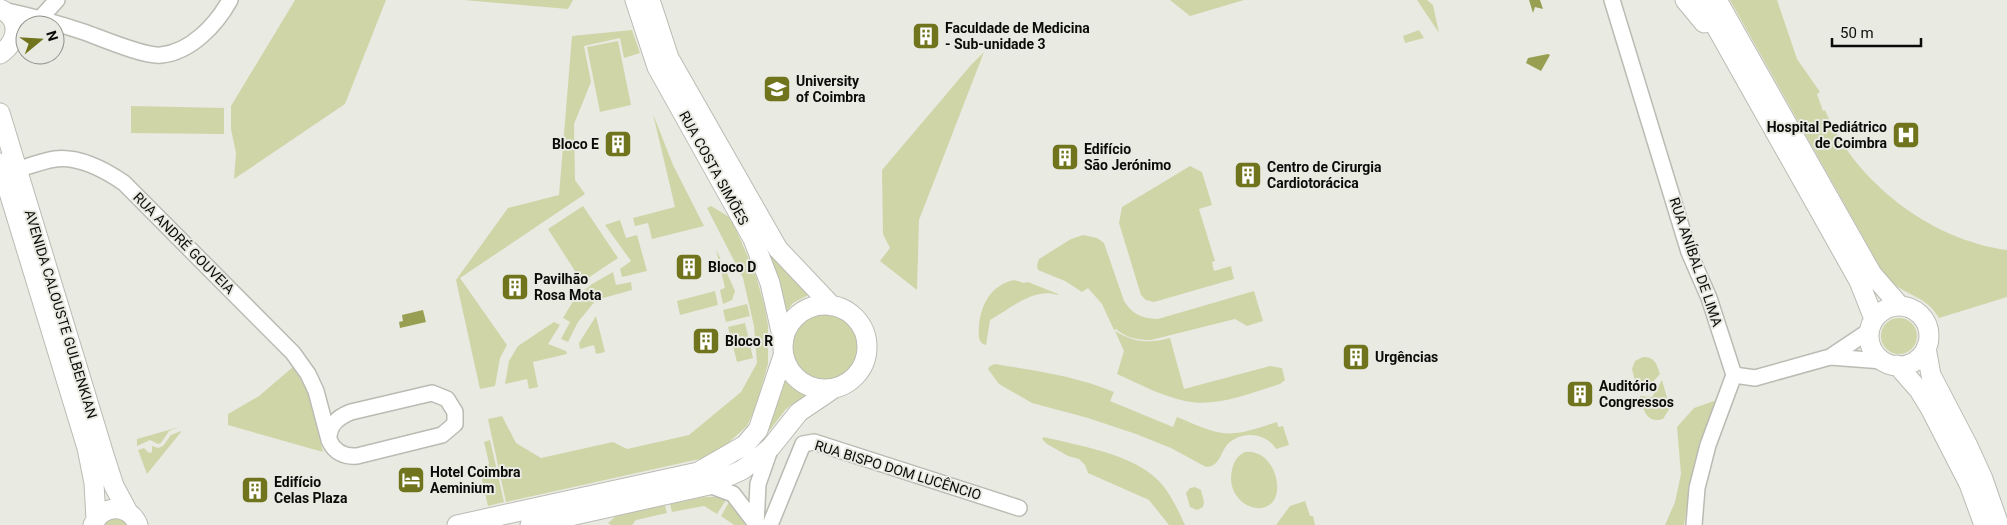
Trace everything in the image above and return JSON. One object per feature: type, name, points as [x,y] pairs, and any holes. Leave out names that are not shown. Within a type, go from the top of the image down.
[{"type":"main road","name":"RUA COSTA SIMÕES","points":[[635,0],[657,67],[753,239],[770,283],[783,348]]},
{"type":"main road","name":"RUA COSTA SIMÕES","points":[[650,0],[669,58],[778,249],[832,306]]},
{"type":"main road","points":[[1685,0],[1732,56]]},
{"type":"main road","points":[[1701,0],[1858,281],[1872,325],[1872,349],[1919,390],[1969,484],[1984,525]]},
{"type":"main road","points":[[1717,0],[1872,274],[1900,306]]},
{"type":"main road","points":[[0,70],[15,32],[14,23],[10,16],[1,10]]},
{"type":"main road","name":"AVENIDA CALOUSTE GULBENKIAN","points":[[0,113],[8,166],[87,448],[94,483],[94,522]]},
{"type":"main road","name":"AVENIDA CALOUSTE GULBENKIAN","points":[[8,166],[114,486],[136,520]]},
{"type":"main road","points":[[457,525],[698,472],[745,445],[758,430],[783,348],[787,328],[800,313],[818,305],[832,306],[847,312],[858,321],[864,333],[867,347],[858,373],[848,382],[833,389],[799,412],[771,447],[742,470],[709,485],[530,525]]},
{"type":"main road","points":[[1872,325],[1885,309],[1900,306],[1910,308],[1924,320],[1928,329],[1926,348],[1931,375],[1968,446],[1999,525]]},
{"type":"main road","points":[[783,348],[788,368],[796,378],[807,386],[833,389]]},
{"type":"main road","points":[[1890,363],[1914,361],[1926,348]]},
{"type":"main road","name":"AVENIDA CALOUSTE GULBENKIAN","points":[[94,522],[106,510],[113,508],[136,520]]},
{"type":"street","points":[[43,15],[57,0]]},
{"type":"street","points":[[65,30],[159,55],[182,50],[202,35],[230,0]]},
{"type":"street","name":"RUA ANÍBAL DE LIMA","points":[[1612,0],[1689,252],[1709,298],[1734,375]]},
{"type":"street","points":[[1,10],[16,15]]},
{"type":"street","name":"RUA ANDRÉ GOUVEIA","points":[[8,166],[55,159],[82,162],[112,174],[124,183],[293,353],[308,374],[316,391],[329,440]]},
{"type":"street","points":[[1830,358],[1872,325]]},
{"type":"street","points":[[1694,525],[1697,488],[1708,445],[1734,375],[1755,378],[1830,358],[1890,363]]},
{"type":"street","name":"RUA ANDRÉ GOUVEIA","points":[[316,391],[331,405],[351,412]]},
{"type":"street","points":[[432,394],[447,398],[455,412],[455,424],[442,435],[357,456],[349,457],[335,450],[329,440],[329,433],[336,420],[351,412],[432,394]]},
{"type":"street","name":"RUA BISPO DOM LUCÊNCIO","points":[[761,525],[803,444],[814,442],[1018,508]]},
{"type":"street","points":[[761,525],[758,484],[771,447]]},
{"type":"street","points":[[709,485],[733,494],[761,525]]},
{"type":"shaded area","points":[[295,0],[386,0],[345,104],[234,179],[236,153],[231,129],[231,106]]},
{"type":"shaded area","points":[[464,0],[573,0],[568,9]]},
{"type":"shaded area","points":[[1170,0],[1244,0],[1190,16]]},
{"type":"shaded area","points":[[1417,0],[1427,0],[1433,5],[1439,33]]},
{"type":"shaded area","points":[[1529,0],[1540,0],[1543,9],[1535,7],[1533,13]]},
{"type":"shaded area","points":[[1730,0],[1777,0],[1797,59],[1820,92],[1817,94],[1823,111],[1825,110],[1838,136],[1855,160],[1875,183],[1898,203],[1923,220],[1950,234],[1978,244],[2007,250],[2007,297],[1939,318],[1921,299],[1898,287],[1889,279],[1881,269]]},
{"type":"shaded area","points":[[632,30],[640,53],[624,58],[620,38],[584,46],[591,82],[574,124],[575,180],[585,194],[460,278],[507,345],[500,358],[495,386],[480,389],[456,280],[508,208],[559,195],[572,36]]},
{"type":"shaded area","points":[[1419,30],[1424,38],[1405,43],[1403,36]]},
{"type":"shaded area","points":[[618,41],[631,105],[600,112],[587,47]]},
{"type":"shaded area","points":[[984,52],[919,220],[917,290],[880,261],[890,248],[883,234],[882,170]]},
{"type":"shaded area","points":[[1550,55],[1541,71],[1526,63],[1528,58]]},
{"type":"shaded area","points":[[131,106],[224,108],[224,134],[131,133]]},
{"type":"shaded area","points":[[653,114],[673,165],[704,226],[652,239],[648,223],[635,226],[633,218],[675,207]]},
{"type":"shaded area","points":[[1190,166],[1202,172],[1212,205],[1199,209],[1215,261],[1212,262],[1214,271],[1231,266],[1234,279],[1154,302],[1146,300],[1141,295],[1119,223],[1122,207]]},
{"type":"shaded area","points":[[583,206],[618,258],[582,282],[548,229]]},
{"type":"shaded area","points":[[711,206],[731,218],[755,273],[768,325],[768,364],[756,406],[747,426],[726,445],[704,458],[506,502],[488,419],[502,416],[516,443],[541,458],[613,442],[627,449],[689,435],[741,392],[757,363],[754,326],[743,278],[707,208]]},
{"type":"shaded area","points":[[620,220],[626,238],[637,235],[647,271],[622,277],[620,269],[631,261],[605,225]]},
{"type":"shaded area","points":[[1083,235],[1097,238],[1104,243],[1124,301],[1138,315],[1158,319],[1254,291],[1263,321],[1247,326],[1235,319],[1151,340],[1141,340],[1124,335],[1116,329],[1114,330],[1102,304],[1088,288],[1082,292],[1065,281],[1038,270],[1039,259],[1071,239]]},
{"type":"shaded area","points":[[716,249],[735,291],[732,300],[723,304],[720,290],[725,288]]},
{"type":"shaded area","points":[[775,253],[812,293],[793,303],[784,315],[768,258]]},
{"type":"shaded area","points":[[613,272],[616,285],[631,282],[632,290],[596,300],[578,322],[568,342],[561,339],[570,322],[563,318],[575,298],[592,284]]},
{"type":"shaded area","points":[[1014,280],[1024,283],[1028,282],[1058,295],[1049,293],[1031,296],[990,320],[986,345],[983,344],[979,338],[979,326],[985,303],[999,286]]},
{"type":"shaded area","points":[[715,291],[718,305],[680,315],[677,301]]},
{"type":"shaded area","points":[[747,304],[750,316],[726,322],[723,310]]},
{"type":"shaded area","points":[[423,310],[426,322],[400,328],[399,322],[403,321],[402,315]]},
{"type":"shaded area","points":[[825,313],[838,315],[853,328],[856,333],[858,346],[856,359],[843,374],[838,377],[825,379],[812,377],[797,364],[794,359],[792,346],[794,333],[807,318],[812,315]]},
{"type":"shaded area","points":[[596,316],[605,352],[596,354],[594,345],[580,349],[579,343]]},
{"type":"shaded area","points":[[1899,318],[1912,323],[1917,336],[1912,349],[1899,354],[1886,349],[1881,336],[1886,323]]},
{"type":"shaded area","points":[[554,322],[560,325],[548,344],[566,351],[567,354],[533,362],[538,387],[529,389],[527,379],[505,384],[509,361],[518,346]]},
{"type":"shaded area","points":[[745,323],[753,358],[737,362],[728,327]]},
{"type":"shaded area","points":[[1115,331],[1128,338],[1141,341],[1170,338],[1184,389],[1270,366],[1282,368],[1285,380],[1280,384],[1221,401],[1197,403],[1176,399],[1117,374],[1124,351]]},
{"type":"shaded area","points":[[1643,357],[1650,358],[1655,362],[1660,374],[1650,385],[1637,389],[1632,369],[1635,361]]},
{"type":"shaded area","points":[[995,364],[1056,375],[1100,386],[1114,392],[1110,401],[1173,427],[1177,417],[1207,429],[1225,433],[1247,431],[1277,422],[1278,427],[1283,426],[1289,445],[1276,449],[1261,437],[1254,435],[1242,436],[1227,445],[1215,464],[1206,467],[1171,448],[1136,434],[1088,418],[1032,403],[999,384],[988,369]]},
{"type":"shaded area","points":[[293,367],[307,390],[323,452],[228,425],[228,414],[259,396]]},
{"type":"shaded area","points":[[783,376],[793,387],[811,396],[798,406],[794,403],[786,409],[769,431],[765,430]]},
{"type":"shaded area","points":[[1662,380],[1670,408],[1663,419],[1657,420],[1646,414],[1640,396],[1652,397]]},
{"type":"shaded area","points":[[1717,400],[1692,476],[1684,525],[1665,525],[1675,502],[1681,474],[1677,427],[1694,408]]},
{"type":"shaded area","points":[[179,427],[169,431],[161,443],[158,444],[150,440],[137,446],[137,439]]},
{"type":"shaded area","points":[[181,431],[147,474],[138,450],[144,448],[149,453],[152,452],[152,446],[158,448],[163,446],[171,435]]},
{"type":"shaded area","points":[[1044,437],[1105,452],[1135,464],[1148,472],[1167,491],[1185,525],[1169,525],[1149,500],[1088,473],[1085,465],[1079,459],[1068,456],[1047,444],[1042,439]]},
{"type":"shaded area","points":[[490,440],[504,502],[488,506],[482,480],[489,463],[484,442]]},
{"type":"shaded area","points":[[1245,452],[1263,456],[1271,465],[1276,477],[1276,496],[1270,504],[1262,508],[1243,503],[1236,495],[1232,484],[1234,464],[1238,457]]},
{"type":"shaded area","points":[[1195,487],[1201,490],[1204,502],[1203,507],[1197,510],[1190,507],[1186,493],[1190,488]]},
{"type":"shaded area","points":[[704,497],[718,497],[726,500],[717,514],[704,506],[672,512],[670,504]]},
{"type":"shaded area","points":[[1305,501],[1310,516],[1313,516],[1315,525],[1276,525],[1290,506]]},
{"type":"shaded area","points":[[729,502],[735,506],[745,525],[734,525],[721,516]]},
{"type":"shaded area","points":[[665,505],[667,513],[636,520],[632,525],[611,525],[608,523],[617,515]]},
{"type":"shaded area","points":[[115,515],[131,525],[101,525]]},
{"type":"place","name":"Faculdade de Medicina - Sub-unidade 3","points":[[926,36]]},
{"type":"place","name":"University of Coimbra","points":[[777,89]]},
{"type":"place","name":"Hospital Pediátrico de Coimbra","points":[[1906,135]]},
{"type":"place","name":"Bloco E","points":[[618,144]]},
{"type":"place","name":"Edifício São Jerónimo","points":[[1065,157]]},
{"type":"place","name":"Centro de Cirurgia Cardiotorácica","points":[[1248,175]]},
{"type":"place","name":"Bloco D","points":[[689,267]]},
{"type":"place","name":"Pavilhão Rosa Mota","points":[[515,287]]},
{"type":"place","name":"Bloco R","points":[[706,341]]},
{"type":"place","name":"Urgências","points":[[1356,357]]},
{"type":"place","name":"Auditório Congressos","points":[[1580,394]]},
{"type":"place","name":"Hotel Coimbra Aeminium","points":[[411,480]]},
{"type":"place","name":"Edifício Celas Plaza","points":[[255,490]]}]
